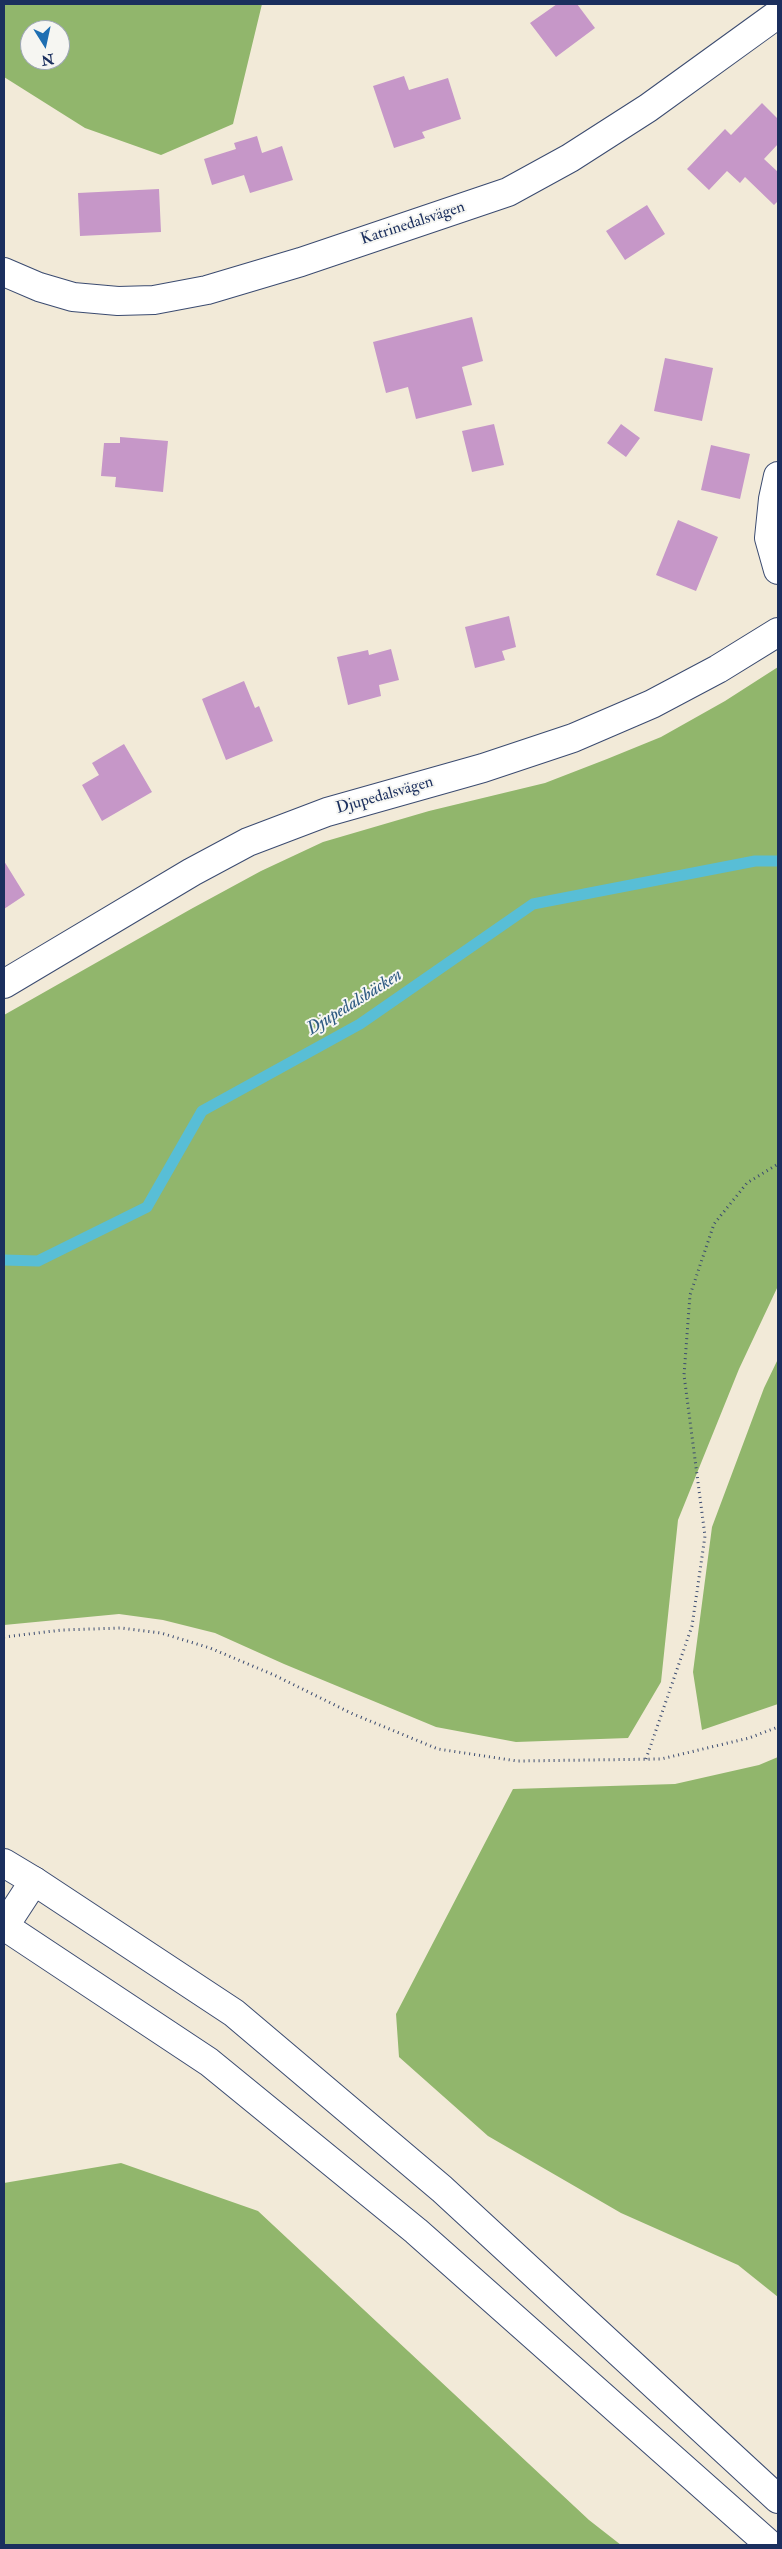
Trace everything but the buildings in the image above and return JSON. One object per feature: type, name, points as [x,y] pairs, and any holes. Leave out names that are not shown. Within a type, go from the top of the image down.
[{"type":"main road","name":"Katrinedalsvägen","points":[[4,272],[39,287],[73,297],[118,301],[154,300],[207,290],[301,262],[508,192],[570,158],[648,108],[778,14]]},
{"type":"main road","points":[[778,476],[773,499],[769,538],[778,570]]},
{"type":"main road","name":"Djupedalsvägen","points":[[4,984],[192,872],[248,842],[327,812],[483,768],[573,738],[660,699],[718,669],[778,632]]},
{"type":"main road","points":[[4,1863],[234,2013],[442,2189],[778,2499]]},
{"type":"main road","points":[[4,1936],[4,1927],[34,1881]]},
{"type":"main road","points":[[4,1927],[209,2062],[416,2231],[770,2545]]},
{"type":"path","points":[[646,1759],[692,1626],[705,1536],[684,1375],[690,1295],[714,1224],[748,1183],[778,1164]]},
{"type":"path","points":[[4,1637],[62,1630],[121,1628],[161,1633],[220,1652],[274,1675],[353,1714],[438,1749],[517,1761],[661,1759],[732,1742],[778,1727]]},
{"type":"green space","points":[[4,4],[262,4],[233,124],[161,155],[85,128],[4,77]]},
{"type":"green space","points":[[778,667],[778,1286],[739,1369],[678,1520],[661,1682],[628,1738],[516,1742],[436,1727],[284,1664],[215,1633],[163,1620],[119,1614],[4,1625],[4,1015],[261,871],[323,842],[429,811],[545,783],[661,737],[725,701]]},
{"type":"green space","points":[[778,1359],[778,1704],[702,1730],[693,1672],[712,1527],[764,1388]]},
{"type":"green space","points":[[778,1757],[778,2297],[738,2265],[621,2213],[488,2136],[399,2057],[396,2014],[513,1789],[675,1784],[759,1765]]},
{"type":"green space","points":[[121,2163],[258,2211],[589,2520],[621,2545],[4,2545],[4,2183]]},
{"type":"waterway","name":"Djupedalsbäcken","points":[[4,1260],[38,1261],[147,1207],[202,1111],[360,1024],[533,904],[755,861],[778,861]]}]
